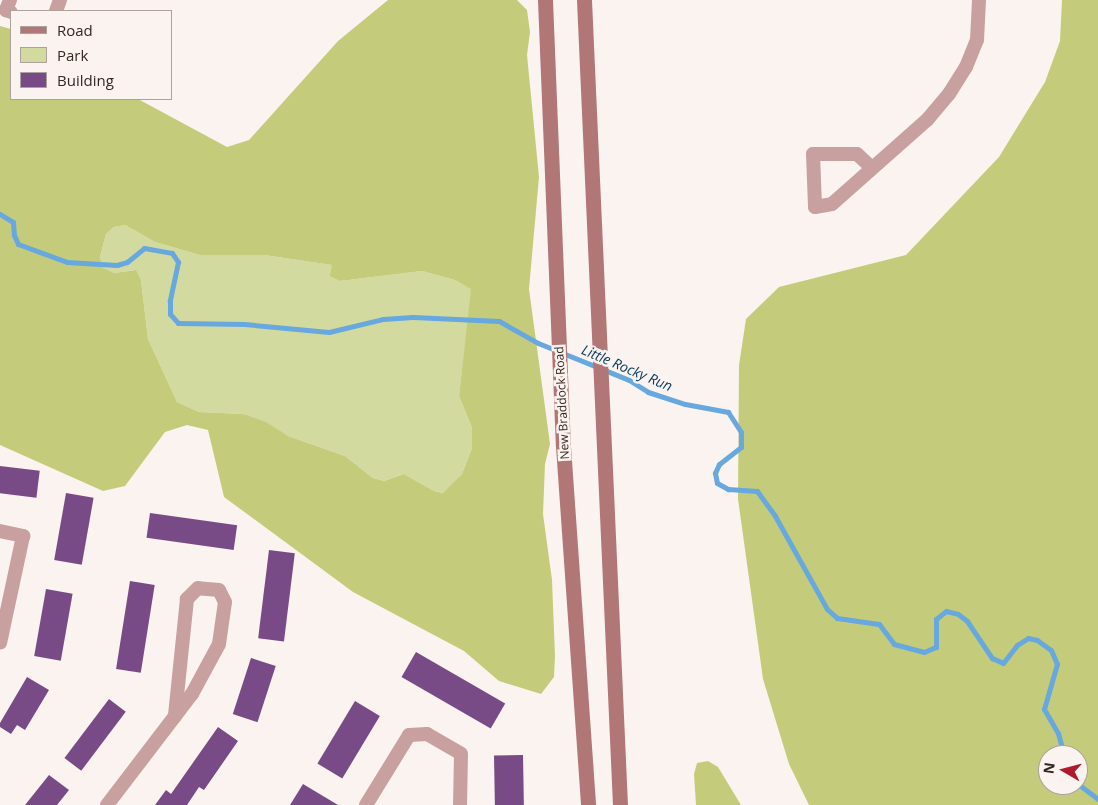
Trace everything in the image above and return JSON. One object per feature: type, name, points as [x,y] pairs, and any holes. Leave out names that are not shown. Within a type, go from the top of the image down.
[{"type":"main road","name":"New Braddock Road","points":[[544,0],[563,446],[588,805]]},
{"type":"main road","points":[[584,0],[597,332],[620,805]]},
{"type":"street","points":[[10,0],[6,10],[10,12]]},
{"type":"street","points":[[871,167],[858,154],[813,154],[815,207],[832,204],[871,167],[927,120],[953,87],[977,40],[979,0]]},
{"type":"street","points":[[0,531],[23,536],[3,621],[0,643]]},
{"type":"street","points":[[107,805],[192,694],[220,644],[225,602],[219,590],[198,588],[187,598],[175,716]]},
{"type":"street","points":[[366,805],[409,734],[427,734],[461,754],[460,805]]},
{"type":"green space","points":[[388,0],[517,0],[527,10],[530,32],[527,55],[539,177],[529,289],[550,444],[545,464],[543,514],[552,580],[555,656],[554,677],[541,694],[499,681],[464,651],[353,592],[224,497],[208,430],[187,425],[165,432],[125,486],[103,491],[0,445],[0,26],[10,29],[10,100],[140,100],[227,147],[249,140],[338,41]],"holes":[[[125,225],[155,242],[200,255],[264,255],[332,265],[330,276],[340,281],[422,271],[455,280],[471,289],[459,396],[472,428],[472,448],[462,474],[443,493],[434,491],[404,474],[384,481],[373,478],[345,456],[288,436],[266,422],[243,414],[199,412],[177,402],[148,339],[141,280],[136,270],[114,273],[103,268],[100,257],[106,234],[114,227]]]},
{"type":"green space","points":[[1062,0],[1098,0],[1098,805],[809,805],[789,764],[763,679],[738,499],[739,365],[746,319],[779,287],[906,255],[999,157],[1045,82],[1060,41]]},
{"type":"green space","points":[[125,225],[155,242],[200,255],[264,255],[333,265],[340,281],[422,271],[455,280],[472,289],[459,396],[472,428],[472,448],[462,474],[444,493],[434,491],[404,474],[384,481],[373,478],[345,456],[288,436],[243,414],[199,412],[177,402],[148,339],[141,280],[135,270],[114,273],[103,269],[100,257],[106,234],[114,227]]},
{"type":"green space","points":[[708,761],[718,767],[741,805],[696,805],[694,774],[697,763]]},
{"type":"building","points":[[0,466],[40,471],[36,498],[0,493]]},
{"type":"building","points":[[66,493],[94,498],[82,565],[54,560]]},
{"type":"building","points":[[150,513],[237,525],[234,550],[147,538]]},
{"type":"building","points":[[269,550],[295,553],[284,642],[258,638]]},
{"type":"building","points":[[130,581],[155,585],[141,673],[116,669]]},
{"type":"building","points":[[46,589],[73,594],[61,661],[34,656]]},
{"type":"building","points":[[416,652],[505,703],[491,729],[402,677]]},
{"type":"building","points":[[251,658],[276,666],[257,722],[233,714]]},
{"type":"building","points":[[27,677],[49,690],[25,730],[17,725],[11,734],[0,727],[0,723]]},
{"type":"building","points":[[109,699],[126,712],[81,771],[64,758]]},
{"type":"building","points":[[355,701],[380,716],[342,779],[317,764]]},
{"type":"building","points":[[218,727],[238,741],[204,790],[199,787],[187,805],[155,805],[166,790],[171,794]]},
{"type":"building","points":[[523,755],[524,805],[495,805],[494,756]]},
{"type":"building","points":[[49,775],[69,790],[57,805],[25,805]]},
{"type":"building","points":[[303,784],[338,805],[290,805]]},
{"type":"waterway","name":"Little Rocky Run","points":[[0,214],[13,222],[14,235],[18,244],[67,262],[117,265],[127,262],[144,248],[172,253],[178,262],[170,301],[170,314],[178,323],[244,324],[329,332],[383,319],[413,317],[499,321],[538,343],[629,380],[648,392],[685,404],[728,412],[741,432],[741,447],[719,464],[715,473],[717,483],[728,489],[757,491],[775,516],[827,609],[837,618],[879,624],[894,644],[924,652],[936,647],[936,619],[946,611],[958,614],[967,621],[992,658],[1003,663],[1017,645],[1028,638],[1037,640],[1051,650],[1057,664],[1044,709],[1058,733],[1061,745]]},
{"type":"waterway","name":"Little Rocky Run","points":[[1088,792],[1098,799]]}]
